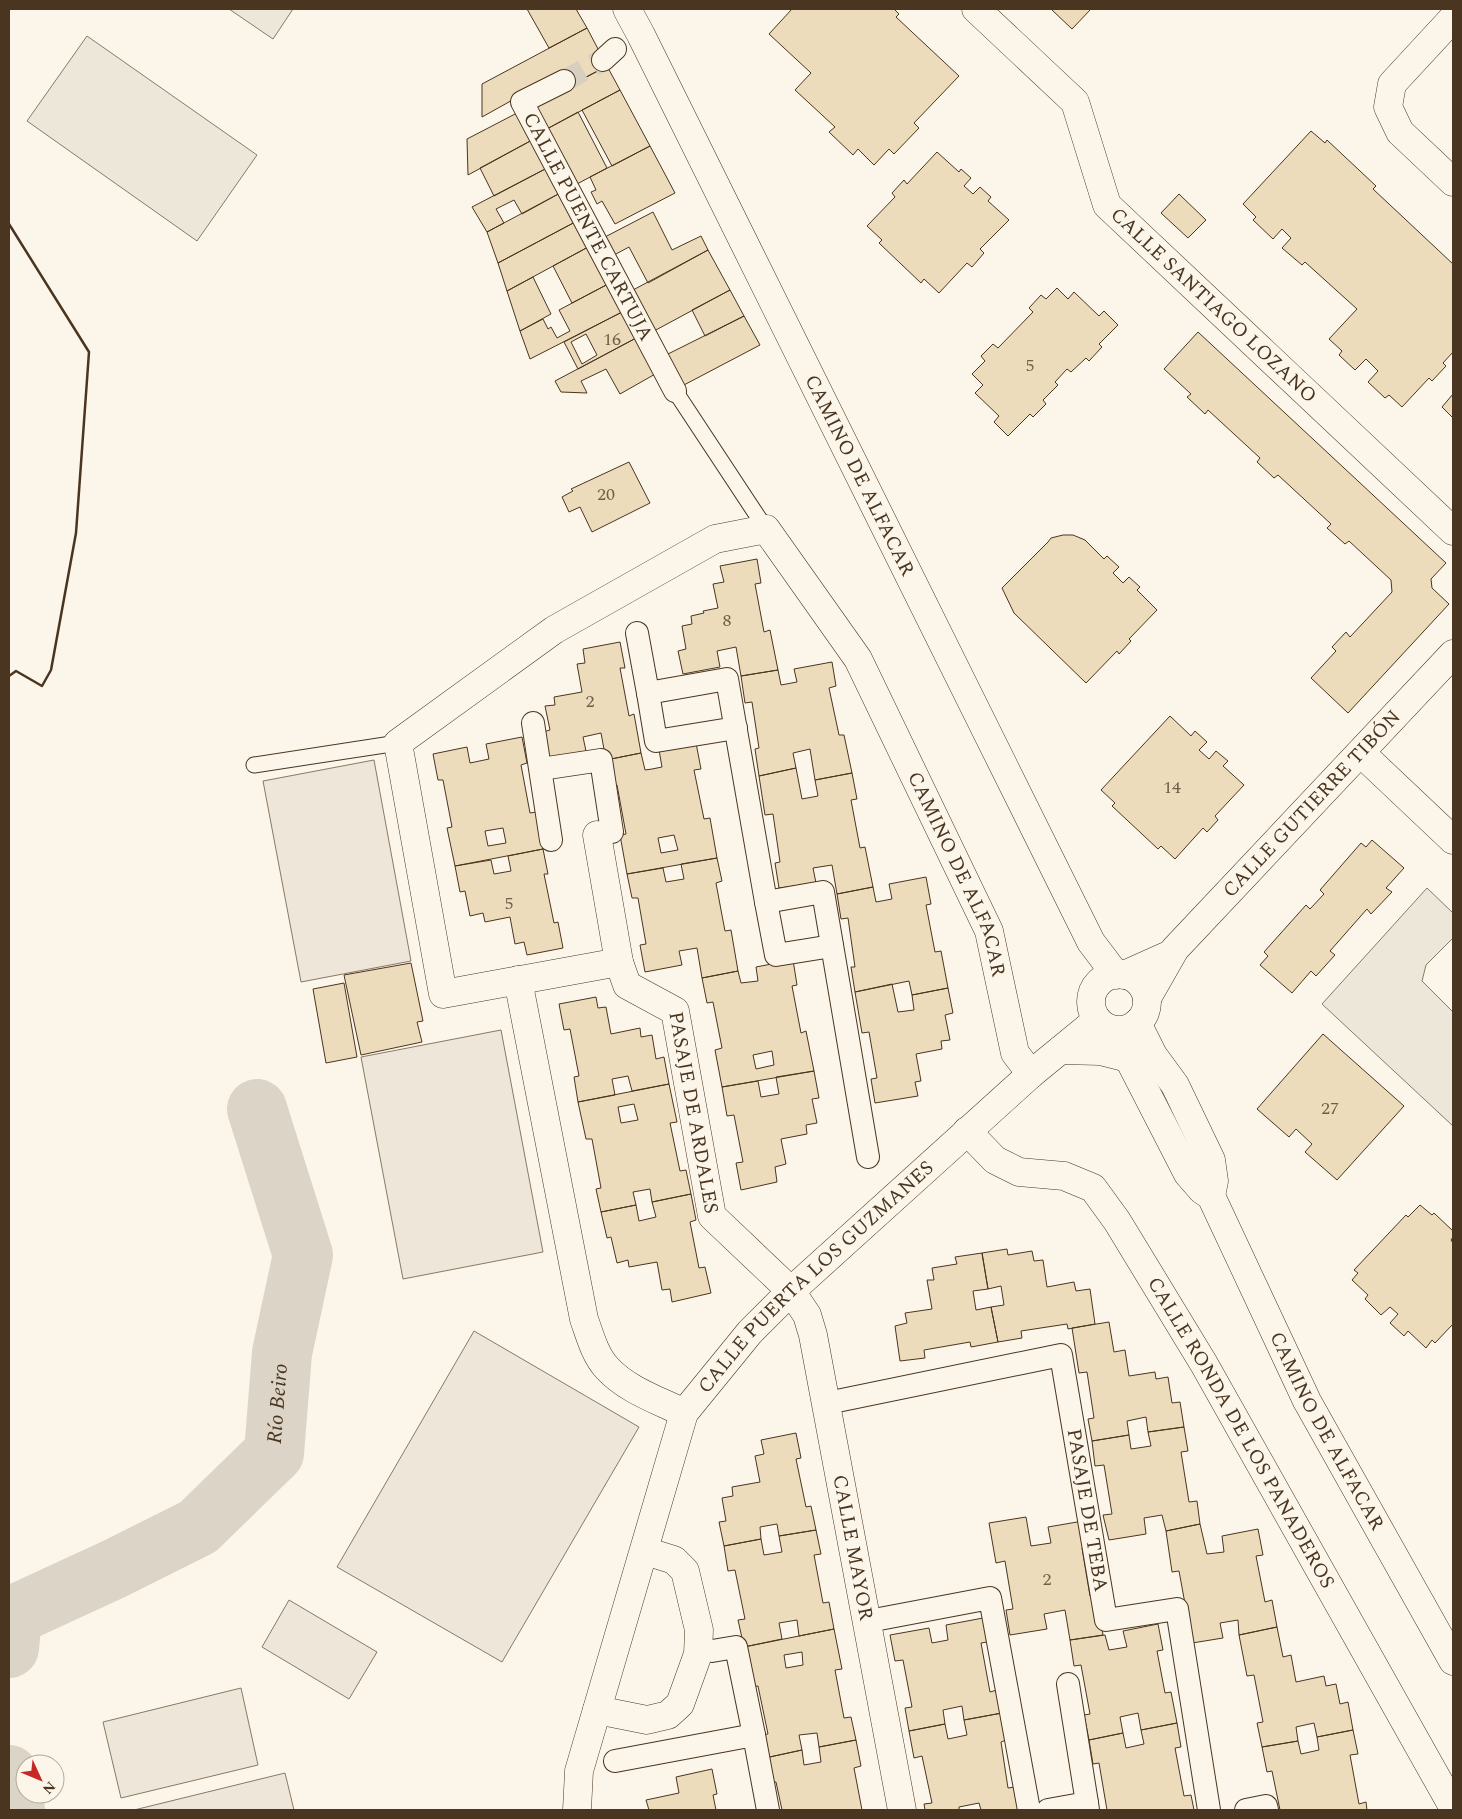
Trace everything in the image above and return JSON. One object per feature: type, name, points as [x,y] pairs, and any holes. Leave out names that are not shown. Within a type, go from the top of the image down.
[{"type":"street","name":"CAMINO DE ALFACAR","points":[[627,9],[642,35],[1091,942],[1112,979]]},
{"type":"street","name":"CALLE SANTIAGO LOZANO","points":[[976,9],[1075,102],[1106,205],[1453,531]]},
{"type":"street","points":[[1453,18],[1392,84],[1388,107],[1400,132],[1453,182]]},
{"type":"street","name":"CALLE PUENTE CARTUJA","points":[[564,80],[522,102],[675,392]]},
{"type":"street","name":"CAMINO DE ALFACAR","points":[[766,529],[858,660],[989,931],[1015,1053],[1031,1074]]},
{"type":"street","points":[[619,962],[444,994],[398,743],[554,630],[715,539],[766,529]]},
{"type":"street","points":[[637,633],[656,741],[736,728]]},
{"type":"street","name":"CALLE GUTIERRE TIBÓN","points":[[1146,998],[1171,954],[1453,654]]},
{"type":"street","points":[[648,693],[727,679],[776,955],[832,946]]},
{"type":"street","points":[[533,723],[551,840]]},
{"type":"street","points":[[1361,753],[1453,840]]},
{"type":"street","name":"PASAJE DE ARDALES","points":[[540,769],[601,760],[604,834],[619,962],[626,985],[675,1011],[712,1216],[791,1291]]},
{"type":"street","points":[[766,902],[823,892],[868,1157]]},
{"type":"street","name":"CALLE GUTIERRE TIBÓN","points":[[1112,979],[1171,954]]},
{"type":"street","points":[[1133,978],[1144,990],[1146,998],[1147,1006],[1144,1015],[1116,1024],[1093,1012],[1091,1004],[1112,979],[1133,978]]},
{"type":"street","points":[[518,980],[584,1319],[593,1345],[607,1368],[633,1388],[684,1413]]},
{"type":"street","name":"CAMINO DE ALFACAR","points":[[1116,1024],[1128,1058],[1188,1174],[1202,1190],[1211,1196],[1307,1400],[1453,1661]]},
{"type":"street","name":"CAMINO DE ALFACAR","points":[[1116,1024],[1153,1055],[1175,1085],[1211,1160],[1214,1181],[1211,1196]]},
{"type":"street","name":"CALLE PUERTA LOS GUZMANES","points":[[574,1810],[579,1771],[684,1413],[750,1332],[791,1291],[967,1131],[1031,1074],[1062,1050],[1116,1024]]},
{"type":"street","points":[[1062,1050],[1100,1052],[1128,1058]]},
{"type":"street","name":"CALLE RONDA DE LOS PANADEROS","points":[[967,1131],[995,1160],[1019,1172],[1064,1176],[1093,1188],[1118,1222],[1204,1364],[1453,1807]]},
{"type":"street","name":"CALLE MAYOR","points":[[791,1291],[807,1315],[814,1335],[902,1810]]},
{"type":"street","name":"PASAJE DE TEBA","points":[[837,1400],[1061,1355],[1106,1620],[1177,1609],[1209,1810]]},
{"type":"street","points":[[597,1710],[647,1720],[668,1716],[680,1704],[698,1654],[699,1630],[685,1571],[674,1560],[645,1551]]},
{"type":"street","points":[[874,1620],[990,1598],[1029,1810]]},
{"type":"street","points":[[712,1651],[736,1647],[768,1810]]},
{"type":"street","points":[[1048,1810],[1088,1806],[1068,1684]]},
{"type":"street","points":[[615,1761],[754,1736]]},
{"type":"street","points":[[1246,1810],[1266,1806],[1267,1810]]},
{"type":"lane","points":[[675,392],[766,529]]},
{"type":"lane","points":[[254,765],[398,743]]},
{"type":"shaded area","points":[[229,9],[293,9],[273,39]]},
{"type":"shaded area","points":[[87,36],[257,155],[197,241],[27,121]]},
{"type":"shaded area","points":[[374,760],[411,961],[301,982],[263,781]]},
{"type":"shaded area","points":[[1427,888],[1453,913],[1453,938],[1426,965],[1422,981],[1453,1012],[1453,1126],[1322,1004]]},
{"type":"shaded area","points":[[501,1030],[543,1252],[403,1279],[361,1057]]},
{"type":"shaded area","points":[[474,1331],[639,1427],[502,1662],[337,1567]]},
{"type":"shaded area","points":[[289,1600],[377,1652],[349,1699],[262,1647]]},
{"type":"shaded area","points":[[241,1688],[258,1765],[121,1798],[103,1722]]},
{"type":"shaded area","points":[[285,1773],[294,1810],[134,1810]]},
{"type":"building","points":[[527,9],[576,9],[587,28],[549,48]]},
{"type":"building","points":[[792,9],[894,9],[899,14],[896,17],[959,76],[914,123],[919,128],[894,154],[889,149],[874,165],[858,149],[853,155],[829,132],[835,127],[795,90],[811,73],[769,34]]},
{"type":"building","points":[[1051,9],[1091,9],[1072,29]]},
{"type":"building","points":[[587,28],[607,66],[567,87],[552,78],[482,117],[482,84]]},
{"type":"building","points":[[607,66],[620,90],[545,130],[533,106]]},
{"type":"building","points":[[620,90],[650,146],[612,166],[582,110]]},
{"type":"building","points":[[519,112],[534,139],[468,175],[467,139]]},
{"type":"building","points":[[578,112],[607,168],[577,184],[545,130]]},
{"type":"building","points":[[1311,131],[1325,143],[1327,140],[1376,186],[1373,189],[1453,264],[1453,352],[1443,363],[1446,366],[1432,381],[1429,378],[1402,407],[1389,395],[1385,398],[1368,382],[1378,371],[1366,359],[1355,370],[1339,355],[1342,351],[1329,339],[1357,309],[1305,262],[1302,265],[1282,248],[1291,238],[1282,229],[1273,239],[1253,220],[1256,217],[1243,204]]},
{"type":"building","points":[[534,139],[549,167],[494,196],[480,168]]},
{"type":"building","points":[[650,146],[675,193],[615,224],[602,201],[597,204],[591,192],[596,190],[590,177]]},
{"type":"building","points":[[937,152],[959,172],[961,169],[971,178],[964,186],[973,194],[980,187],[991,197],[988,201],[1009,220],[980,249],[984,253],[972,267],[967,263],[939,293],[924,279],[921,283],[879,243],[882,240],[867,226],[895,197],[892,193],[904,180],[907,184]]},
{"type":"building","points":[[549,167],[562,192],[522,214],[514,200],[496,209],[504,223],[487,232],[472,207]]},
{"type":"building","points":[[562,192],[577,221],[498,263],[487,232]]},
{"type":"building","points":[[1179,194],[1206,220],[1188,238],[1161,213]]},
{"type":"building","points":[[653,212],[672,250],[701,236],[708,250],[648,283],[629,247],[614,255],[605,237]]},
{"type":"building","points":[[577,221],[590,246],[507,291],[498,263]]},
{"type":"building","points":[[590,246],[610,283],[572,303],[553,266]]},
{"type":"building","points":[[708,250],[730,290],[654,331],[633,290]]},
{"type":"building","points":[[533,277],[551,314],[520,331],[507,291]]},
{"type":"building","points":[[610,283],[624,311],[530,359],[520,331],[543,319],[548,329],[551,327],[557,338],[570,331],[559,310]]},
{"type":"building","points":[[1057,288],[1068,299],[1074,292],[1099,316],[1104,311],[1118,325],[1099,344],[1102,347],[1089,361],[1086,358],[1071,372],[1067,369],[1055,382],[1058,385],[1043,400],[1046,404],[1033,417],[1030,414],[1008,436],[994,422],[999,416],[975,393],[983,385],[972,374],[985,361],[981,356],[993,344],[998,348],[1033,312],[1029,308],[1041,295],[1046,299]]},
{"type":"building","points":[[730,290],[744,316],[705,336],[692,310]]},
{"type":"building","points":[[624,311],[638,337],[578,369],[564,342]],"holes":[[[586,334],[597,355],[582,364],[571,342]]]},
{"type":"building","points":[[744,316],[760,345],[682,386],[666,355]]},
{"type":"building","points":[[1198,332],[1446,563],[1431,579],[1432,588],[1449,604],[1348,713],[1311,678],[1336,651],[1332,647],[1346,632],[1350,637],[1392,592],[1391,580],[1349,541],[1345,544],[1327,528],[1331,524],[1278,475],[1274,478],[1257,462],[1260,458],[1208,410],[1205,414],[1187,397],[1191,394],[1164,369]]},
{"type":"building","points":[[638,337],[657,373],[620,394],[606,369],[581,381],[587,393],[561,392],[555,381]]},
{"type":"building","points":[[1453,394],[1453,418],[1442,407]]},
{"type":"building","points":[[629,462],[650,503],[592,532],[580,507],[569,512],[562,497],[573,491],[571,489]]},
{"type":"building","points":[[1073,535],[1085,540],[1104,559],[1107,556],[1119,567],[1113,573],[1123,583],[1129,577],[1140,587],[1137,590],[1157,610],[1129,639],[1131,641],[1119,654],[1117,651],[1086,683],[1014,613],[1002,588],[1051,538]]},
{"type":"building","points":[[757,559],[761,583],[755,584],[764,632],[770,630],[778,670],[741,676],[736,647],[717,651],[720,667],[683,674],[678,651],[686,649],[682,626],[692,624],[691,616],[718,608],[713,584],[724,582],[720,566]]},
{"type":"building","points":[[620,642],[625,668],[620,668],[629,716],[634,714],[641,753],[606,760],[601,733],[583,737],[586,751],[548,758],[543,732],[550,730],[545,706],[555,705],[554,697],[582,692],[577,664],[585,663],[583,649]]},
{"type":"building","points":[[832,662],[836,686],[829,688],[839,735],[844,735],[852,773],[815,780],[810,749],[793,753],[796,768],[759,776],[755,749],[759,748],[752,702],[745,703],[741,676],[778,670],[781,685],[797,682],[794,669]]},
{"type":"building","points":[[1170,716],[1191,736],[1195,731],[1207,742],[1199,750],[1209,759],[1216,751],[1228,761],[1223,766],[1244,785],[1215,816],[1218,820],[1207,832],[1203,828],[1175,859],[1161,846],[1158,849],[1112,806],[1115,803],[1101,790]]},
{"type":"building","points":[[522,737],[527,763],[521,765],[530,813],[536,812],[543,849],[455,866],[447,828],[452,827],[443,780],[438,780],[433,754],[467,747],[470,763],[489,759],[486,744]],"holes":[[[503,828],[506,843],[488,846],[485,831]]]},
{"type":"building","points":[[696,743],[701,769],[694,770],[704,819],[710,818],[717,858],[627,874],[620,835],[626,834],[617,785],[611,786],[606,760],[641,753],[645,770],[652,769],[662,767],[659,750]],"holes":[[[674,835],[678,850],[661,853],[658,838]]]},
{"type":"building","points":[[796,768],[802,799],[818,796],[815,780],[852,773],[857,799],[851,800],[860,848],[865,847],[873,887],[837,894],[832,865],[813,868],[816,883],[779,888],[775,863],[780,862],[773,814],[765,815],[759,776]]},
{"type":"building","points":[[1372,840],[1404,868],[1386,888],[1392,892],[1371,914],[1367,909],[1330,951],[1335,955],[1316,976],[1311,971],[1292,993],[1260,965],[1268,956],[1264,952],[1306,905],[1310,909],[1324,894],[1320,890],[1361,843],[1366,847]]},
{"type":"building","points":[[543,849],[548,874],[544,874],[554,923],[558,922],[563,948],[527,955],[524,942],[515,944],[510,917],[485,922],[483,913],[470,916],[465,891],[460,892],[455,866],[491,860],[494,874],[511,871],[508,856]]},
{"type":"building","points":[[717,858],[722,881],[716,883],[721,910],[725,931],[731,930],[738,971],[702,978],[697,948],[679,951],[682,965],[645,972],[640,945],[646,944],[638,898],[632,898],[627,874],[663,868],[666,882],[684,879],[681,864]]},
{"type":"building","points":[[926,877],[931,904],[926,905],[935,952],[941,951],[948,988],[912,995],[909,981],[855,992],[851,967],[855,967],[848,918],[841,919],[837,894],[873,887],[876,902],[892,899],[889,884]]},
{"type":"building","points":[[793,960],[797,985],[792,986],[801,1033],[806,1031],[814,1071],[722,1087],[715,1050],[722,1048],[713,1002],[707,1003],[702,978],[738,971],[741,983],[758,981],[756,967]],"holes":[[[772,1051],[774,1065],[756,1069],[753,1055]]]},
{"type":"building","points":[[411,963],[423,1021],[417,1022],[422,1042],[361,1055],[344,975]]},
{"type":"building","points":[[344,983],[357,1057],[326,1063],[313,989]]},
{"type":"building","points":[[892,984],[898,1012],[914,1010],[912,995],[948,988],[953,1013],[945,1015],[950,1040],[941,1041],[942,1049],[916,1054],[921,1081],[915,1082],[918,1096],[875,1103],[871,1079],[877,1078],[869,1032],[862,1033],[855,992]]},
{"type":"building","points":[[596,997],[598,1008],[606,1007],[611,1034],[640,1028],[641,1037],[652,1035],[656,1059],[664,1057],[669,1084],[632,1091],[628,1076],[612,1079],[615,1095],[578,1102],[574,1077],[579,1076],[570,1029],[564,1030],[559,1004]]},
{"type":"building","points":[[1323,1034],[1404,1106],[1337,1180],[1305,1152],[1312,1144],[1296,1129],[1289,1137],[1257,1109]]},
{"type":"building","points":[[814,1071],[819,1098],[812,1099],[817,1123],[806,1125],[807,1134],[781,1139],[786,1164],[775,1167],[777,1182],[741,1190],[736,1163],[743,1162],[734,1115],[727,1116],[722,1087],[758,1081],[761,1097],[779,1094],[776,1077]]},
{"type":"building","points":[[669,1084],[677,1122],[670,1123],[680,1171],[686,1170],[691,1194],[652,1202],[650,1189],[633,1192],[636,1205],[601,1212],[596,1189],[601,1188],[592,1139],[586,1139],[578,1102]],"holes":[[[634,1104],[638,1120],[621,1123],[618,1107]]]},
{"type":"building","points":[[691,1194],[696,1220],[690,1222],[699,1268],[705,1267],[711,1293],[672,1302],[670,1289],[662,1290],[657,1262],[629,1267],[628,1260],[617,1263],[611,1237],[607,1238],[601,1212],[636,1205],[639,1221],[656,1217],[652,1202]]},
{"type":"building","points":[[1420,1205],[1432,1215],[1434,1213],[1453,1231],[1451,1240],[1453,1243],[1453,1324],[1435,1343],[1432,1340],[1426,1348],[1408,1331],[1404,1336],[1390,1323],[1398,1314],[1390,1307],[1381,1315],[1365,1299],[1368,1295],[1352,1280],[1358,1273],[1354,1270],[1406,1215],[1408,1217]]},
{"type":"building","points":[[1007,1249],[1008,1255],[1032,1251],[1034,1261],[1043,1260],[1047,1287],[1074,1282],[1076,1291],[1090,1289],[1095,1324],[1068,1329],[1067,1324],[1021,1331],[1022,1338],[998,1342],[991,1307],[1004,1305],[1001,1286],[988,1289],[982,1253]]},
{"type":"building","points":[[982,1253],[988,1289],[973,1291],[976,1310],[991,1307],[998,1342],[971,1347],[970,1342],[924,1350],[925,1358],[900,1361],[895,1326],[907,1323],[905,1313],[932,1309],[927,1280],[934,1280],[932,1268],[957,1264],[955,1257]]},
{"type":"building","points":[[1109,1322],[1114,1352],[1125,1350],[1129,1376],[1155,1372],[1156,1379],[1168,1377],[1172,1403],[1180,1402],[1184,1427],[1148,1432],[1146,1417],[1127,1421],[1129,1435],[1092,1441],[1088,1419],[1094,1418],[1087,1372],[1079,1373],[1072,1328]]},
{"type":"building","points":[[1184,1427],[1188,1451],[1181,1452],[1189,1502],[1197,1501],[1200,1524],[1166,1531],[1162,1515],[1144,1518],[1146,1534],[1109,1540],[1103,1515],[1112,1514],[1104,1465],[1095,1466],[1092,1441],[1129,1435],[1131,1449],[1151,1446],[1148,1432]]},
{"type":"building","points":[[796,1433],[801,1458],[796,1459],[806,1507],[811,1506],[816,1530],[779,1536],[777,1524],[760,1527],[761,1539],[724,1546],[719,1522],[726,1521],[722,1498],[733,1496],[732,1487],[760,1482],[755,1456],[764,1454],[761,1440]]},
{"type":"building","points":[[1026,1517],[1031,1546],[1051,1543],[1048,1527],[1083,1521],[1088,1547],[1082,1548],[1090,1596],[1097,1595],[1103,1635],[1070,1640],[1065,1610],[1044,1614],[1047,1629],[1010,1635],[1006,1610],[1013,1609],[1005,1561],[996,1563],[989,1523]]},
{"type":"building","points":[[1200,1524],[1207,1554],[1224,1552],[1222,1536],[1258,1529],[1263,1555],[1256,1556],[1265,1602],[1272,1600],[1277,1627],[1239,1635],[1238,1620],[1220,1623],[1223,1638],[1186,1644],[1188,1620],[1179,1571],[1172,1572],[1166,1531]]},
{"type":"building","points":[[816,1530],[821,1554],[814,1555],[823,1603],[829,1602],[834,1629],[799,1636],[797,1620],[779,1623],[782,1639],[744,1647],[738,1620],[745,1619],[735,1570],[728,1571],[724,1546],[761,1539],[764,1555],[782,1552],[779,1536]]},
{"type":"building","points":[[983,1618],[987,1642],[981,1643],[990,1692],[997,1690],[1002,1713],[964,1720],[962,1706],[943,1710],[945,1724],[909,1731],[905,1708],[912,1707],[903,1660],[895,1661],[890,1635],[929,1628],[932,1643],[948,1640],[946,1625]]},
{"type":"building","points":[[1158,1624],[1163,1650],[1157,1651],[1165,1693],[1171,1692],[1177,1723],[1141,1730],[1138,1713],[1120,1717],[1123,1733],[1089,1740],[1084,1715],[1090,1714],[1081,1665],[1074,1666],[1070,1640],[1105,1635],[1109,1650],[1127,1647],[1123,1631]]},
{"type":"building","points":[[1277,1627],[1283,1657],[1291,1655],[1296,1682],[1324,1676],[1326,1686],[1336,1684],[1340,1704],[1348,1702],[1353,1730],[1317,1737],[1314,1723],[1296,1727],[1298,1741],[1262,1747],[1257,1723],[1263,1722],[1254,1675],[1247,1676],[1239,1635]]},
{"type":"building","points":[[834,1629],[842,1669],[835,1670],[844,1718],[851,1717],[856,1740],[819,1747],[817,1733],[799,1735],[802,1750],[765,1758],[760,1735],[768,1734],[758,1686],[752,1687],[744,1647]],"holes":[[[802,1652],[803,1665],[786,1668],[784,1655]]]},
{"type":"building","points":[[1002,1713],[1006,1740],[1001,1742],[1008,1788],[1015,1787],[1019,1810],[981,1810],[979,1803],[959,1807],[959,1810],[925,1810],[924,1804],[932,1803],[922,1756],[914,1758],[909,1731],[945,1724],[948,1739],[967,1735],[964,1720]]},
{"type":"building","points":[[1177,1723],[1181,1747],[1175,1748],[1184,1796],[1191,1795],[1194,1810],[1107,1810],[1099,1763],[1093,1764],[1089,1740],[1123,1733],[1126,1748],[1144,1744],[1141,1730]]},
{"type":"building","points":[[1353,1730],[1358,1754],[1350,1755],[1359,1804],[1366,1802],[1367,1810],[1280,1810],[1272,1771],[1267,1772],[1262,1747],[1298,1741],[1301,1754],[1319,1750],[1317,1737]]},
{"type":"building","points":[[856,1740],[861,1766],[854,1768],[862,1810],[782,1810],[776,1782],[770,1783],[765,1758],[802,1750],[804,1765],[821,1762],[819,1747]]},
{"type":"building","points":[[712,1769],[717,1794],[713,1795],[716,1810],[649,1810],[646,1800],[679,1793],[676,1777]]},
{"type":"waterway","name":"Río Beiro","points":[[9,1648],[12,1616],[114,1569],[198,1527],[274,1453],[282,1353],[303,1255],[257,1109]]},
{"type":"waterway","name":"Río Beiro","points":[[9,1775],[15,1810]]},
{"type":"tunnel","points":[[564,81],[603,60]]},
{"type":"wall","points":[[9,224],[89,352],[76,533],[51,670],[42,686],[16,671],[9,676]]}]
